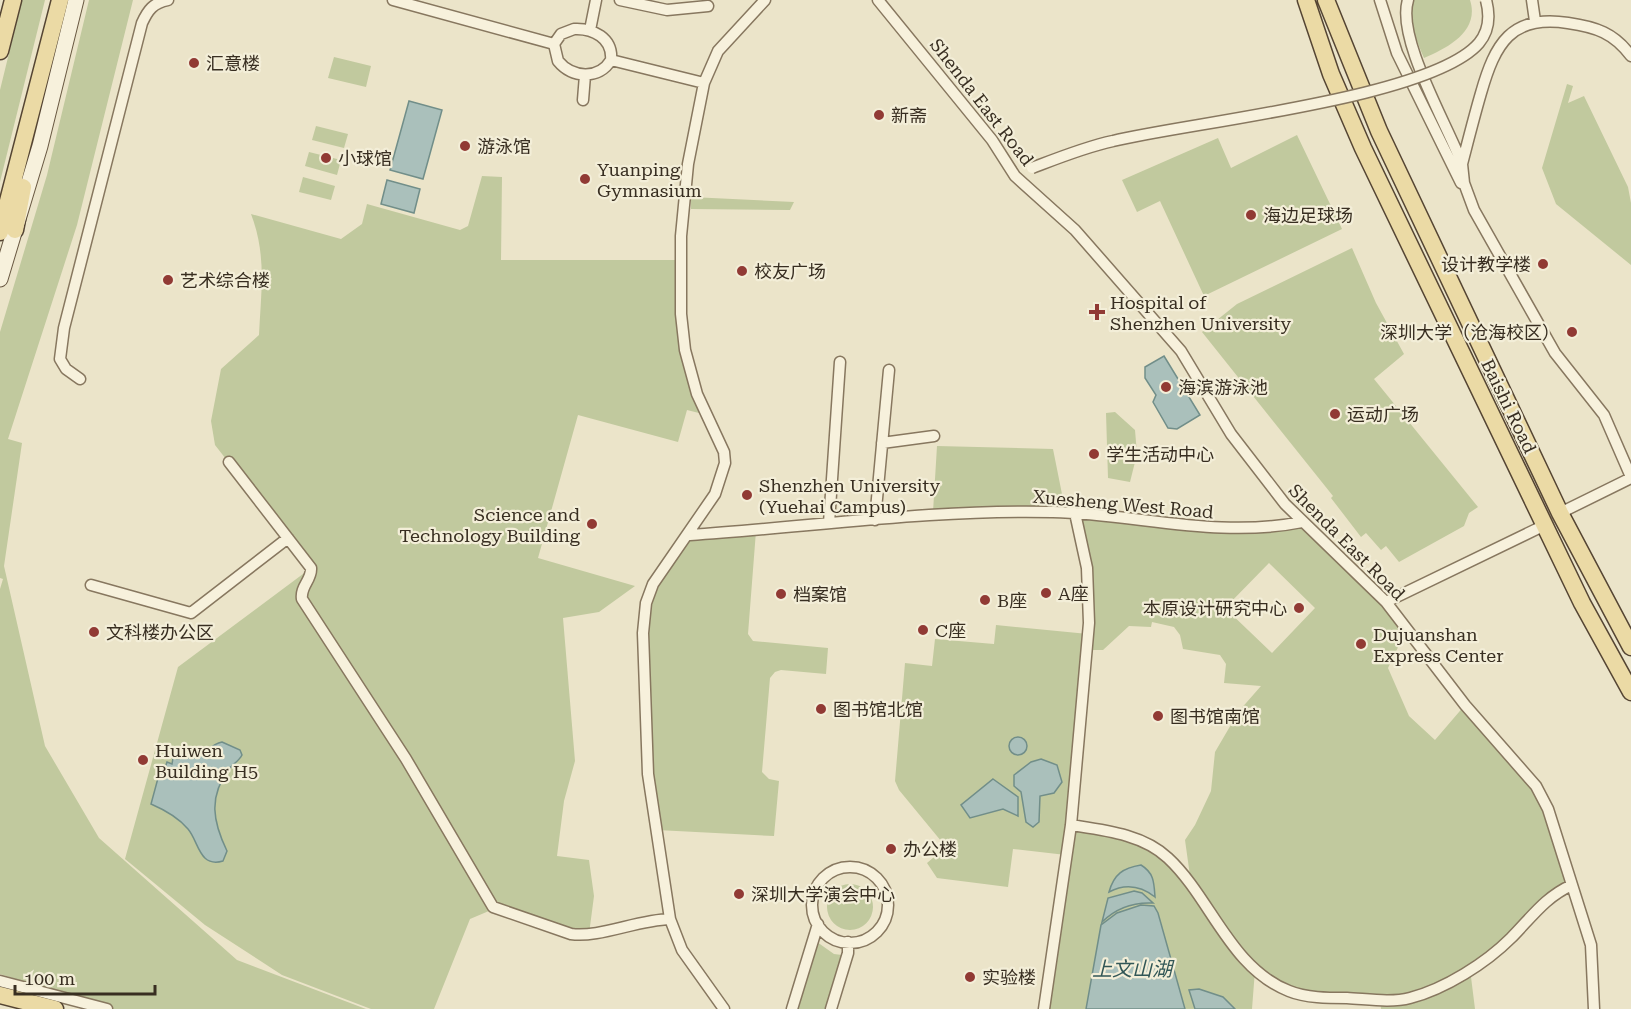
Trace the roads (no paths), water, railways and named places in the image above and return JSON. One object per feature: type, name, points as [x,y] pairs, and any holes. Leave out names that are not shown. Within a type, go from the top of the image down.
[{"type":"main road","points":[[0,51],[13,0]]},
{"type":"main road","points":[[0,279],[8,231],[60,0]]},
{"type":"main road","points":[[8,231],[40,146],[76,0]]},
{"type":"main road","name":"Baishi Road","points":[[1306,0],[1331,74],[1363,148],[1582,603],[1631,692]]},
{"type":"main road","name":"Baishi Road","points":[[1326,0],[1379,131],[1560,513],[1631,647]]},
{"type":"main road","points":[[0,42],[8,22]]},
{"type":"main road","points":[[0,995],[55,1009]]},
{"type":"street","points":[[80,379],[66,369],[60,359],[64,328],[142,24],[148,10],[158,2],[168,0]]},
{"type":"street","points":[[393,0],[554,44]]},
{"type":"street","points":[[590,30],[596,0]]},
{"type":"street","points":[[620,0],[667,10],[708,6]]},
{"type":"street","points":[[724,1009],[682,950],[670,919],[648,774],[642,633],[646,603],[653,585],[690,535],[715,494],[725,463],[724,452],[697,393],[685,350],[681,314],[681,236],[690,153],[704,83],[718,51],[765,0]]},
{"type":"street","name":"Shenda East Road","points":[[878,0],[992,140],[1015,176],[1075,230],[1181,351],[1231,434],[1302,522],[1386,602],[1465,705],[1536,786],[1548,809],[1591,945],[1594,1009]]},
{"type":"street","points":[[1380,0],[1396,53],[1474,210],[1540,329],[1566,368],[1604,415],[1626,450],[1631,478],[1560,513]]},
{"type":"street","points":[[1408,0],[1405,14],[1408,35],[1462,164],[1464,183],[1474,210]]},
{"type":"street","points":[[1015,176],[1032,168],[1113,141],[1349,96],[1414,78],[1449,63],[1479,43],[1487,26],[1489,15],[1485,0]]},
{"type":"street","points":[[1532,0],[1535,21]]},
{"type":"street","points":[[1462,164],[1494,53],[1511,34],[1535,21],[1554,21],[1604,31],[1622,43],[1631,56]]},
{"type":"street","points":[[590,30],[597,33],[609,46],[611,60],[603,69],[585,75],[562,66],[555,56],[554,44],[567,31],[590,30]]},
{"type":"street","points":[[611,60],[704,83]]},
{"type":"street","points":[[583,100],[585,75]]},
{"type":"street","points":[[829,523],[840,362]]},
{"type":"street","points":[[875,520],[889,370]]},
{"type":"street","points":[[882,443],[934,436]]},
{"type":"street","points":[[228,462],[311,568],[311,575],[301,593],[307,608],[406,759],[493,907],[571,934],[584,936],[649,920],[670,919]]},
{"type":"street","name":"Xuesheng West Road","points":[[690,535],[829,523],[1018,512],[1075,513],[1248,530],[1302,522]]},
{"type":"street","points":[[1044,1009],[1071,825],[1089,623],[1087,568],[1075,513]]},
{"type":"street","points":[[1386,602],[1545,525]]},
{"type":"street","points":[[91,585],[191,612],[288,538]]},
{"type":"street","points":[[1071,825],[1140,840],[1167,856],[1230,940],[1269,981],[1290,991],[1312,996],[1381,1004],[1410,998],[1470,969],[1510,939],[1556,892],[1572,885]]},
{"type":"street","points":[[792,1009],[818,924],[813,899],[825,877],[844,867],[868,871],[885,890],[886,916],[872,935],[848,942],[832,938],[818,924]]},
{"type":"street","points":[[831,1009],[848,953],[848,942]]},
{"type":"street","points":[[0,981],[107,1009]]},
{"type":"water","points":[[409,101],[442,110],[423,179],[390,170]]},
{"type":"water","points":[[387,180],[420,189],[414,213],[381,204]]},
{"type":"water","name":"海滨游泳池","points":[[1164,356],[1200,415],[1177,429],[1168,428],[1153,402],[1156,395],[1145,378],[1145,367]]},
{"type":"water","points":[[1014,737],[1022,737],[1027,742],[1025,753],[1014,755],[1009,750],[1009,742]]},
{"type":"water","points":[[222,742],[240,750],[242,755],[222,779],[215,800],[218,830],[227,851],[223,861],[215,862],[204,857],[192,834],[180,821],[151,804],[161,767],[165,768],[167,762],[172,764],[173,758],[199,756]]},
{"type":"water","points":[[1041,759],[1057,765],[1062,782],[1054,793],[1040,796],[1039,822],[1033,827],[1026,822],[1021,792],[1014,786],[1014,775],[1031,762]]},
{"type":"water","points":[[993,779],[1018,797],[1018,816],[1003,809],[970,818],[961,805]]},
{"type":"water","points":[[1141,865],[1149,871],[1155,897],[1144,890],[1133,887],[1121,887],[1109,892],[1120,873]]},
{"type":"water","points":[[1134,891],[1142,893],[1153,903],[1126,907],[1113,913],[1102,922],[1108,898]]},
{"type":"water","name":"上文山湖","points":[[1141,905],[1154,906],[1158,913],[1185,1009],[1086,1009],[1101,925],[1117,913]]},
{"type":"water","name":"上文山湖","points":[[1199,989],[1223,997],[1235,1009],[1195,1009],[1189,990]]},
{"type":"place","name":"汇意楼","points":[[194,63]]},
{"type":"place","name":"新斋","points":[[879,115]]},
{"type":"place","name":"游泳馆","points":[[465,146]]},
{"type":"place","name":"小球馆","points":[[326,158]]},
{"type":"place","name":"Yuanping Gymnasium","points":[[585,179]]},
{"type":"place","name":"海边足球场","points":[[1251,215]]},
{"type":"place","name":"设计教学楼","points":[[1543,264]]},
{"type":"place","name":"校友广场","points":[[742,271]]},
{"type":"place","name":"艺术综合楼","points":[[168,280]]},
{"type":"place","name":"Hospital of Shenzhen University","points":[[1097,312]]},
{"type":"place","name":"深圳大学（沧海校区）","points":[[1572,332]]},
{"type":"place","name":"海滨游泳池","points":[[1166,387]]},
{"type":"place","name":"运动广场","points":[[1335,414]]},
{"type":"place","name":"学生活动中心","points":[[1094,454]]},
{"type":"place","name":"Shenzhen University (Yuehai Campus)","points":[[747,495]]},
{"type":"place","name":"Science and Technology Building","points":[[592,524]]},
{"type":"place","name":"A座","points":[[1046,593]]},
{"type":"place","name":"档案馆","points":[[781,594]]},
{"type":"place","name":"B座","points":[[985,600]]},
{"type":"place","name":"本原设计研究中心","points":[[1299,608]]},
{"type":"place","name":"C座","points":[[923,630]]},
{"type":"place","name":"文科楼办公区","points":[[94,632]]},
{"type":"place","name":"Dujuanshan Express Center","points":[[1361,644]]},
{"type":"place","name":"图书馆北馆","points":[[821,709]]},
{"type":"place","name":"图书馆南馆","points":[[1158,716]]},
{"type":"place","name":"Huiwen Building H5","points":[[143,760]]},
{"type":"place","name":"办公楼","points":[[891,849]]},
{"type":"place","name":"深圳大学演会中心","points":[[739,894]]},
{"type":"place","name":"实验楼","points":[[970,977]]}]
